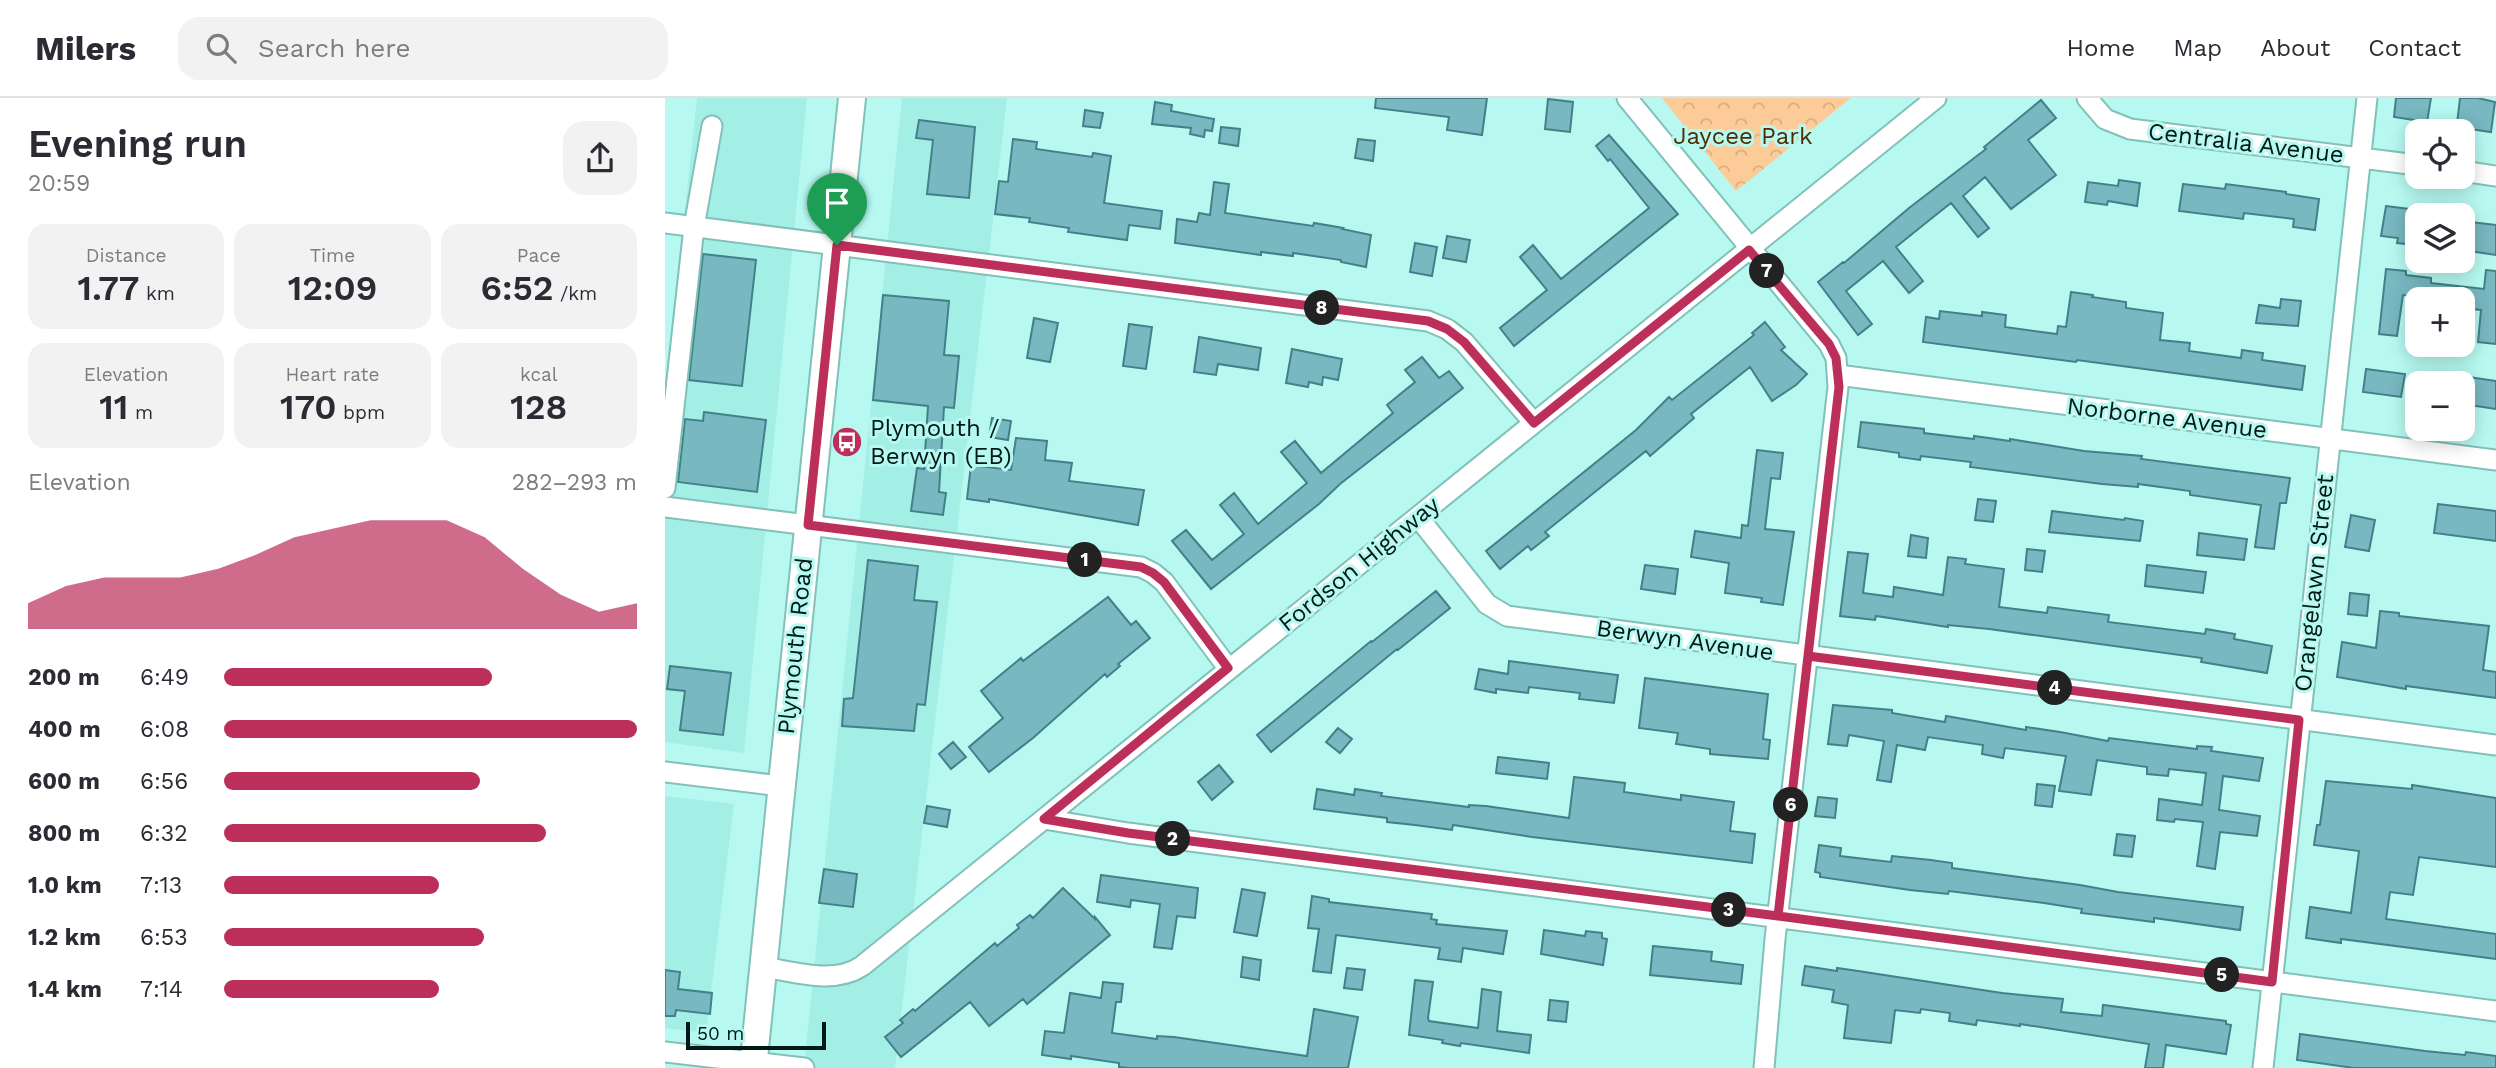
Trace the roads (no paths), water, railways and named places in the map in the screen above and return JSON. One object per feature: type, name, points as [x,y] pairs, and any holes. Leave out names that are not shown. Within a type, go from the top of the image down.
[{"type":"main road","name":"Plymouth Road","points":[[753,1066],[852,98]]},
{"type":"street","points":[[1627,98],[1749,250],[1829,344],[1836,358],[1839,387],[1778,916],[1764,1068]]},
{"type":"street","name":"Fordson Highway","points":[[763,967],[828,976],[854,971],[1936,98]]},
{"type":"street","name":"Centralia Avenue","points":[[2087,98],[2105,119],[2130,129],[2405,164]]},
{"type":"street","name":"Orangelawn Street","points":[[2263,1068],[2367,98]]},
{"type":"street","points":[[665,488],[694,227],[712,126]]},
{"type":"street","points":[[2475,173],[2496,176]]},
{"type":"street","points":[[665,223],[1428,321],[1447,329],[1464,342],[1534,423]]},
{"type":"street","name":"Norborne Avenue","points":[[1838,375],[2496,460]]},
{"type":"street","points":[[665,507],[1141,567],[1164,582],[1228,668]]},
{"type":"street","name":"Berwyn Avenue","points":[[1418,517],[1487,604],[1507,616],[2496,745]]},
{"type":"street","points":[[665,772],[781,786]]},
{"type":"street","points":[[1044,819],[1128,833],[2496,1011]]},
{"type":"street","points":[[665,1052],[753,1066],[804,1068]]},
{"type":"place","name":"Plymouth / Berwyn (EB)","points":[[847,442]]},
{"type":"park label","name":"Jaycee Park","points":[[1743,136]]}]
